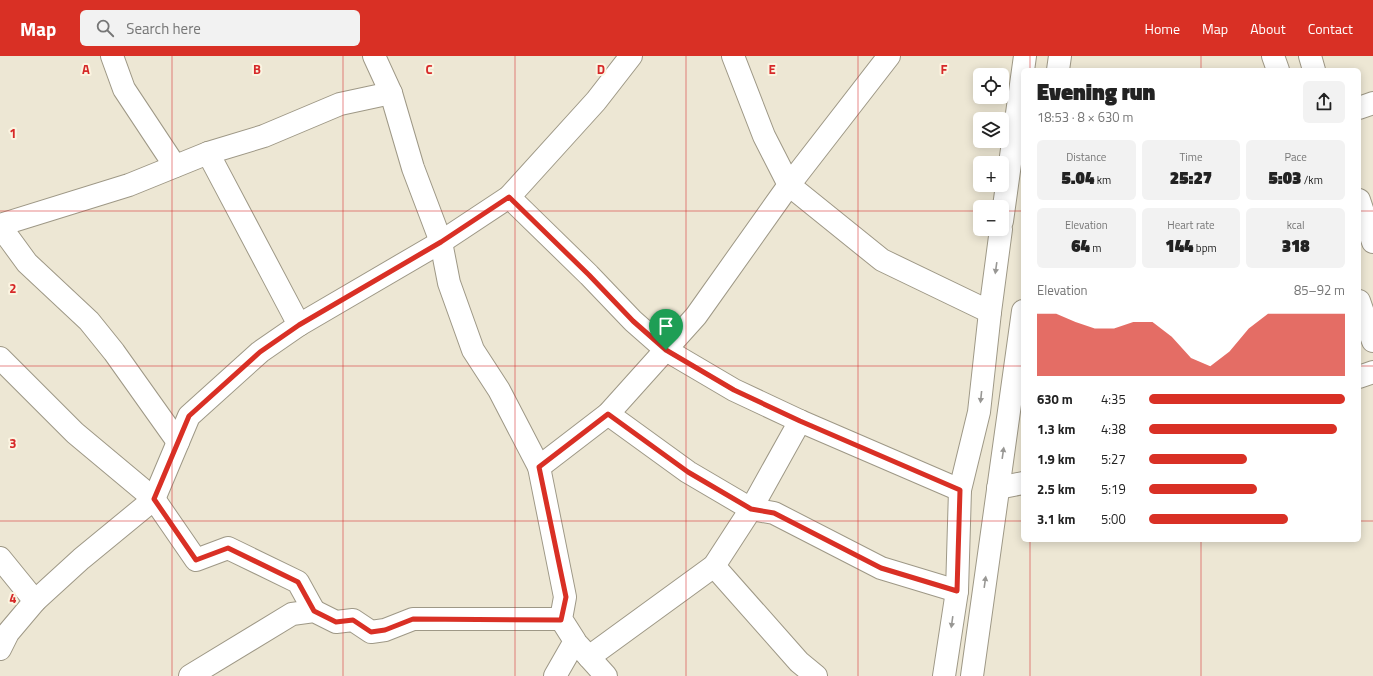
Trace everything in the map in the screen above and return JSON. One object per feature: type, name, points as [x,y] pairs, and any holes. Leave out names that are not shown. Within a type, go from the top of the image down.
[{"type":"street","points":[[112,56],[124,89],[175,166]]},
{"type":"street","points":[[374,56],[391,93],[413,168],[441,242],[449,283],[473,350],[499,390],[539,467],[566,597],[561,620],[582,649],[606,676]]},
{"type":"street","points":[[0,649],[8,633],[35,601],[81,559],[154,499],[189,416],[260,352],[299,325],[441,242],[509,197],[596,101],[632,56]]},
{"type":"street","points":[[733,56],[764,136],[789,185],[882,260],[990,312]]},
{"type":"street","points":[[539,467],[608,414],[696,316],[789,185],[889,56]]},
{"type":"street","points":[[1023,68],[1025,56]]},
{"type":"street","points":[[1058,68],[1060,56]]},
{"type":"street","points":[[1274,56],[1277,68]]},
{"type":"street","points":[[1310,56],[1313,68]]},
{"type":"street","points":[[1005,200],[1021,85]]},
{"type":"street","points":[[178,442],[114,352],[93,326],[27,263],[0,225],[129,185],[208,153],[264,136],[340,104],[391,93]]},
{"type":"street","points":[[1361,107],[1373,103]]},
{"type":"street","points":[[208,153],[299,325]]},
{"type":"street","points":[[509,197],[589,275],[633,321],[666,350],[734,390],[800,421],[960,490]]},
{"type":"street","points":[[1361,206],[1373,242]]},
{"type":"street","points":[[944,676],[957,591],[960,490],[979,412],[1000,236]]},
{"type":"street","points":[[1361,307],[1373,341]]},
{"type":"street","points":[[972,676],[1021,325]]},
{"type":"street","points":[[0,358],[75,433],[154,499],[196,560],[228,548],[298,582],[314,611]]},
{"type":"street","points":[[1361,376],[1373,372]]},
{"type":"street","points":[[608,414],[688,472],[751,509],[774,513],[881,568],[957,591]]},
{"type":"street","points":[[555,676],[582,649],[714,566],[751,509],[800,421]]},
{"type":"street","points":[[998,488],[1021,483]]},
{"type":"street","points":[[0,558],[35,601]]},
{"type":"street","points":[[714,566],[799,662],[816,676]]},
{"type":"street","points":[[202,673],[292,614],[314,611],[336,622],[353,620],[371,632],[385,630],[413,619],[561,620]]},
{"type":"route","points":[[509,197],[589,275],[633,321],[666,350],[734,390],[800,421],[960,490],[957,591],[881,568],[774,513],[751,509],[688,472],[608,414],[539,467],[566,597],[561,620],[413,619],[385,630],[371,632],[353,620],[336,622],[314,611],[298,582],[228,548],[196,560],[154,499],[189,416],[260,352],[299,325],[441,242],[509,197]]}]
